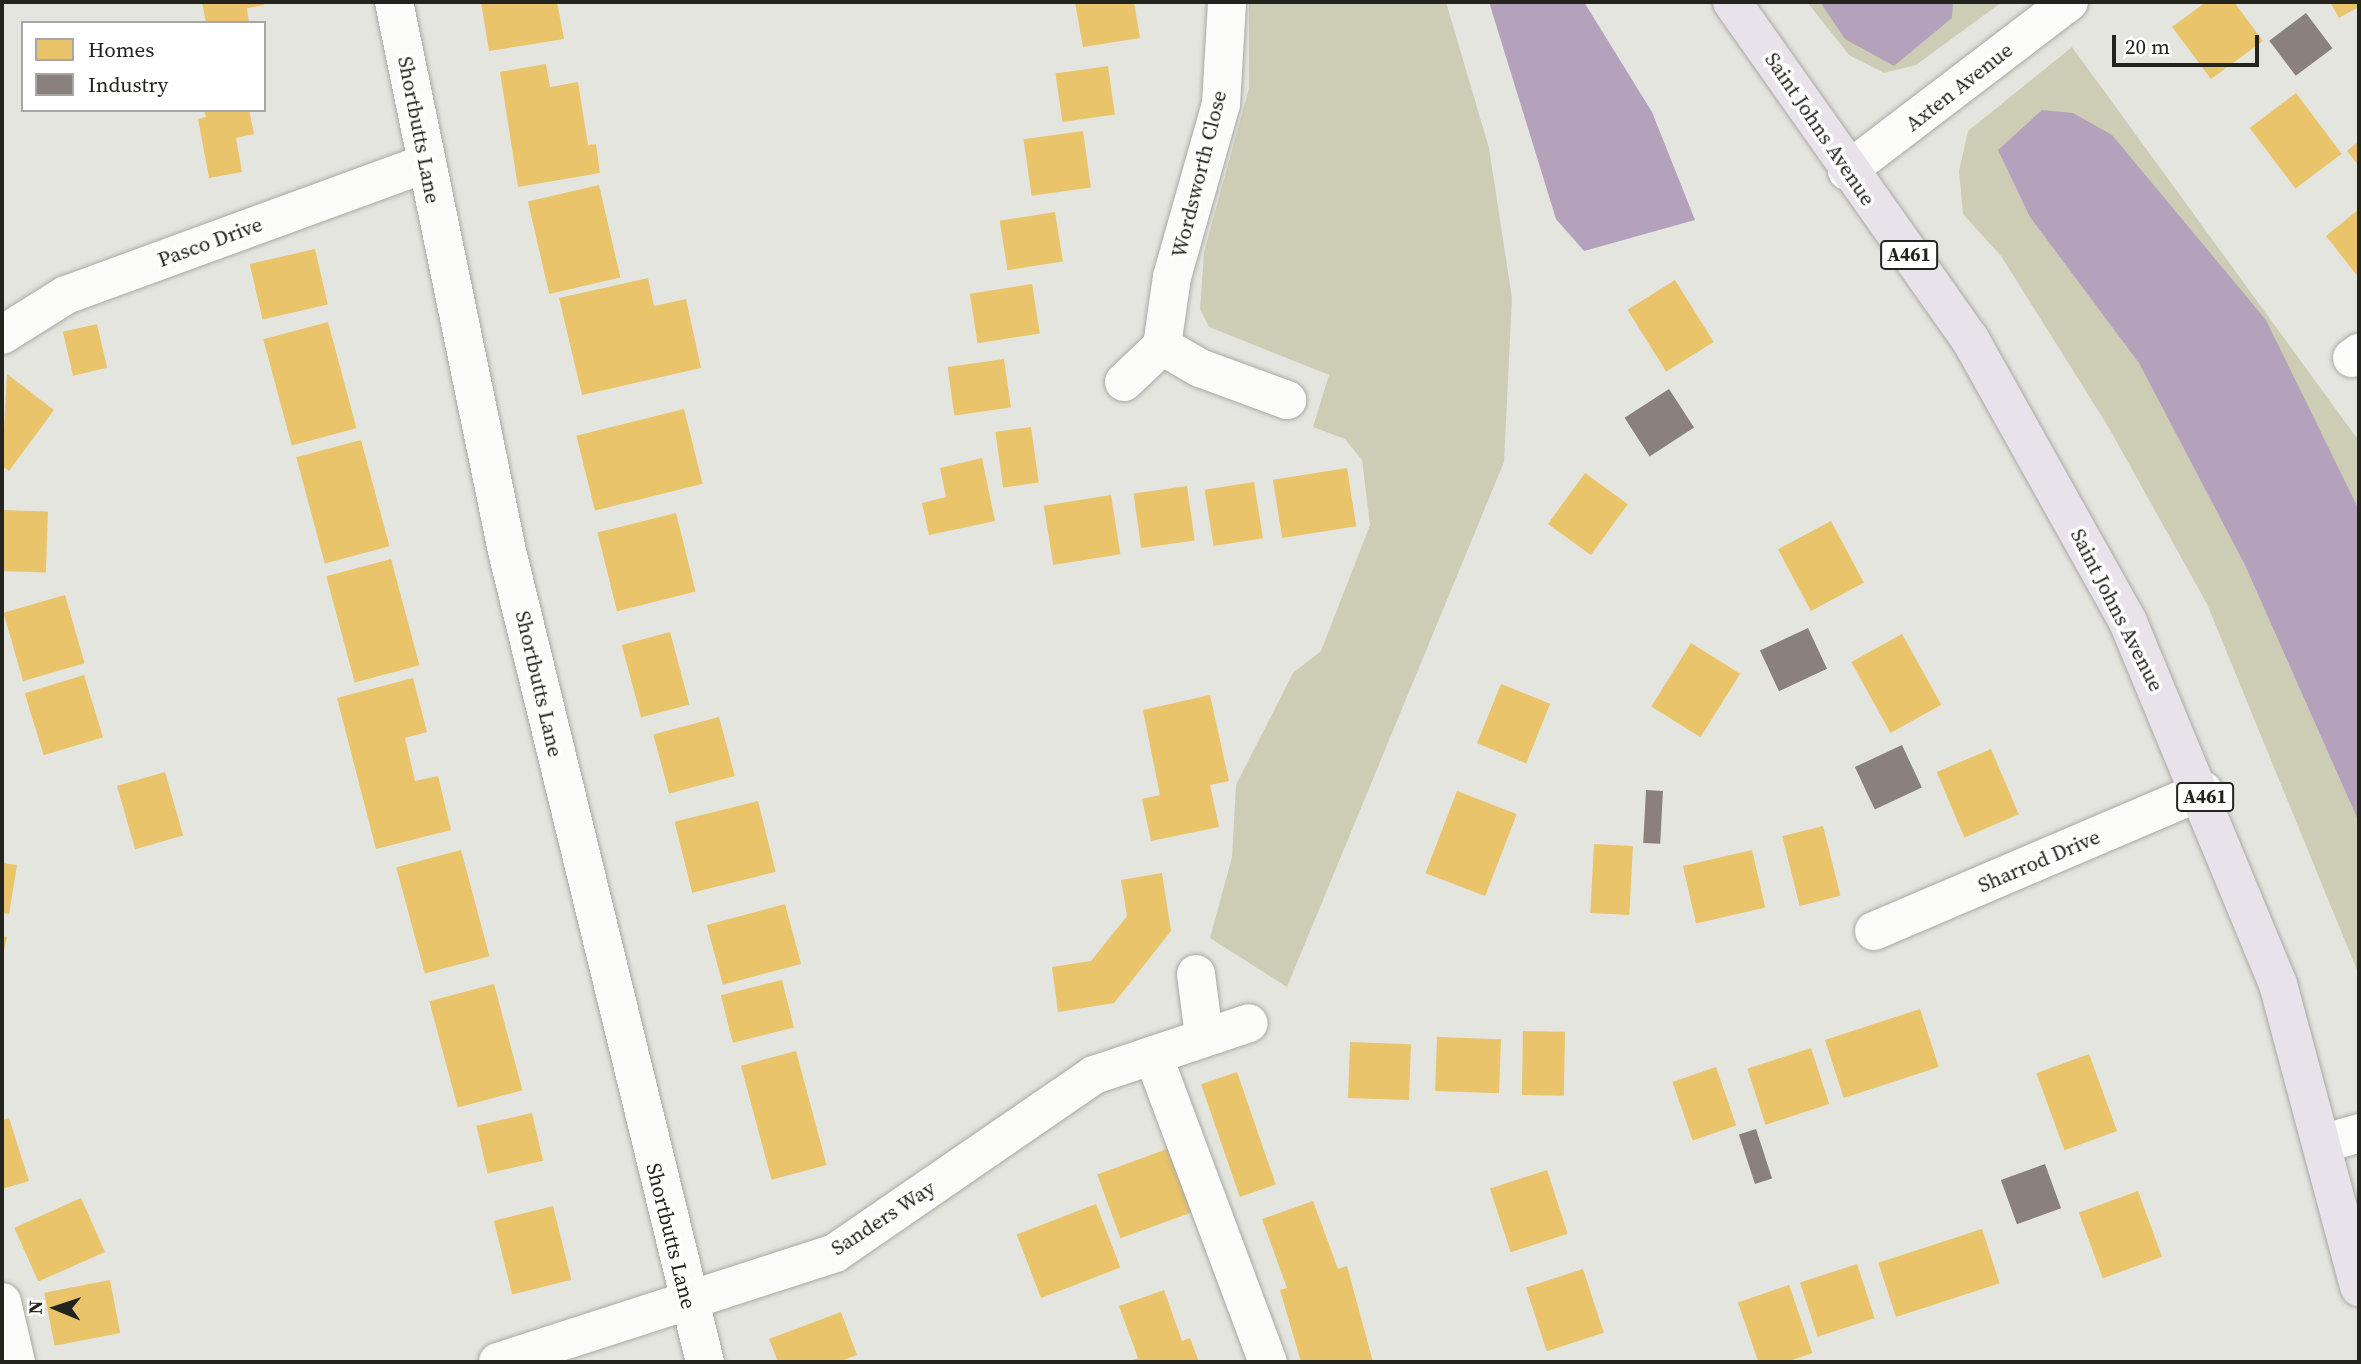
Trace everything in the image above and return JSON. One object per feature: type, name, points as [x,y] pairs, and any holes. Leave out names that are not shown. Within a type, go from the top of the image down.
[{"type":"highway","name":"Saint Johns Avenue","points":[[1732,2],[1847,171],[1970,339],[2128,622],[2203,792],[2342,1138],[2359,1287]]},
{"type":"street","name":"Shortbutts Lane","points":[[394,2],[507,551],[686,1304],[705,1362]]},
{"type":"street","name":"Wordsworth Close","points":[[1162,345],[1172,277],[1221,104],[1227,2]]},
{"type":"street","name":"Axten Avenue","points":[[1847,171],[2069,2]]},
{"type":"street","name":"Pasco Drive","points":[[2,335],[66,295],[426,163]]},
{"type":"street","points":[[1124,382],[1162,345],[1200,368],[1287,400]]},
{"type":"street","name":"Sharrod Drive","points":[[1874,930],[2203,792]]},
{"type":"street","points":[[1196,974],[1204,1036]]},
{"type":"street","name":"Sanders Way","points":[[498,1362],[686,1304],[835,1253],[1094,1075],[1204,1036],[1250,1023]]},
{"type":"street","points":[[1153,1055],[1268,1362]]},
{"type":"street","points":[[2,1302],[16,1362]]},
{"type":"green space","points":[[1249,2],[1446,2],[1489,148],[1512,298],[1504,462],[1287,987],[1210,938],[1232,857],[1236,785],[1293,673],[1321,651],[1370,525],[1362,460],[1345,439],[1313,427],[1329,375],[1209,327],[1200,309],[1204,252],[1249,88]]},
{"type":"green space","points":[[1807,2],[2002,2],[1916,65],[1884,73],[1849,55]]},
{"type":"green space","points":[[2072,47],[2359,441],[2359,975],[2207,604],[2109,428],[2001,256],[1963,214],[1959,171],[1968,131]]},
{"type":"shaded area","points":[[1489,2],[1584,2],[1652,112],[1695,220],[1584,251],[1556,219]]},
{"type":"shaded area","points":[[1820,2],[1953,2],[1952,18],[1894,66],[1845,39]]},
{"type":"shaded area","points":[[2042,110],[2073,113],[2112,135],[2266,320],[2359,510],[2359,822],[2245,565],[2139,363],[2030,217],[1998,150]]},
{"type":"building: Homes","points":[[202,2],[263,2],[264,5],[247,8],[249,21],[206,21]]},
{"type":"building: Homes","points":[[481,2],[557,2],[564,39],[489,51]]},
{"type":"building: Homes","points":[[1075,2],[1134,2],[1140,38],[1083,47]]},
{"type":"building: Homes","points":[[2206,2],[2234,2],[2263,41],[2211,79],[2172,27]]},
{"type":"building: Homes","points":[[2330,2],[2359,2],[2359,7],[2339,18]]},
{"type":"building: Homes","points":[[546,64],[550,87],[578,82],[588,145],[596,144],[600,173],[518,187],[500,72]]},
{"type":"building: Homes","points":[[1108,66],[1115,115],[1062,122],[1056,73]]},
{"type":"building: Homes","points":[[2296,93],[2342,154],[2295,189],[2250,128]]},
{"type":"building: Homes","points":[[205,112],[249,112],[254,134],[236,138],[242,172],[209,178],[198,119],[206,117]]},
{"type":"building: Homes","points":[[1083,131],[1091,187],[1032,196],[1024,139]]},
{"type":"building: Homes","points":[[2359,141],[2359,166],[2347,151]]},
{"type":"building: Homes","points":[[599,185],[620,278],[549,294],[528,201]]},
{"type":"building: Homes","points":[[2359,209],[2359,278],[2326,236]]},
{"type":"building: Homes","points":[[1055,212],[1063,261],[1008,270],[1000,221]]},
{"type":"building: Homes","points":[[315,249],[328,305],[263,320],[250,264]]},
{"type":"building: Homes","points":[[648,278],[654,306],[686,299],[701,368],[582,395],[559,298]]},
{"type":"building: Homes","points":[[1675,280],[1714,342],[1666,372],[1628,310]]},
{"type":"building: Homes","points":[[1032,284],[1040,333],[978,343],[970,294]]},
{"type":"building: Homes","points":[[328,322],[356,428],[292,446],[263,339]]},
{"type":"building: Homes","points":[[97,324],[107,368],[73,376],[63,332]]},
{"type":"building: Homes","points":[[1004,359],[1011,408],[954,415],[948,367]]},
{"type":"building: Homes","points":[[7,374],[54,410],[9,471],[2,466]]},
{"type":"building: Homes","points":[[684,409],[703,484],[595,511],[576,436]]},
{"type":"building: Homes","points":[[1031,427],[1039,482],[1003,487],[995,432]]},
{"type":"building: Homes","points":[[361,440],[389,546],[325,564],[296,457]]},
{"type":"building: Homes","points":[[982,458],[995,521],[929,535],[922,503],[946,497],[940,468]]},
{"type":"building: Homes","points":[[1347,468],[1356,526],[1282,538],[1273,480]]},
{"type":"building: Homes","points":[[1585,473],[1628,504],[1591,555],[1548,524]]},
{"type":"building: Homes","points":[[1254,482],[1263,538],[1214,546],[1205,490]]},
{"type":"building: Homes","points":[[1187,486],[1195,540],[1141,548],[1134,494]]},
{"type":"building: Homes","points":[[1111,495],[1120,554],[1053,565],[1044,506]]},
{"type":"building: Homes","points":[[2,510],[48,512],[46,573],[2,571]]},
{"type":"building: Homes","points":[[676,513],[696,592],[617,611],[597,533]]},
{"type":"building: Homes","points":[[1831,521],[1864,583],[1811,611],[1778,549]]},
{"type":"building: Homes","points":[[391,559],[419,665],[355,683],[326,576]]},
{"type":"building: Homes","points":[[65,595],[85,663],[23,681],[3,613]]},
{"type":"building: Homes","points":[[670,632],[689,704],[641,717],[622,645]]},
{"type":"building: Homes","points":[[1902,634],[1941,705],[1891,733],[1851,662]]},
{"type":"building: Homes","points":[[1691,643],[1740,674],[1700,737],[1651,707]]},
{"type":"building: Homes","points":[[84,675],[103,737],[44,755],[25,693]]},
{"type":"building: Homes","points":[[413,678],[427,732],[405,738],[415,781],[438,776],[451,830],[376,849],[337,698]]},
{"type":"building: Homes","points":[[1501,684],[1550,704],[1526,763],[1477,743]]},
{"type":"building: Homes","points":[[1210,695],[1229,781],[1210,785],[1219,827],[1151,841],[1142,799],[1160,795],[1143,710]]},
{"type":"building: Homes","points":[[719,717],[735,776],[669,794],[653,735]]},
{"type":"building: Homes","points":[[1991,749],[2019,814],[1964,837],[1937,772]]},
{"type":"building: Homes","points":[[165,772],[183,835],[135,849],[117,786]]},
{"type":"building: Homes","points":[[1457,791],[1517,814],[1485,896],[1425,873]]},
{"type":"building: Homes","points":[[758,801],[776,872],[692,893],[675,822]]},
{"type":"building: Homes","points":[[1823,826],[1840,896],[1800,906],[1782,836]]},
{"type":"building: Homes","points":[[1594,844],[1633,846],[1629,915],[1590,913]]},
{"type":"building: Homes","points":[[461,850],[489,956],[425,974],[396,867]]},
{"type":"building: Homes","points":[[1752,850],[1765,907],[1696,923],[1683,866]]},
{"type":"building: Homes","points":[[2,863],[17,865],[9,914],[2,913]]},
{"type":"building: Homes","points":[[1162,873],[1171,931],[1114,1003],[1058,1012],[1052,967],[1091,961],[1127,916],[1121,880]]},
{"type":"building: Homes","points":[[785,904],[801,964],[723,985],[707,925]]},
{"type":"building: Homes","points":[[2,936],[7,937],[3,955],[2,955]]},
{"type":"building: Homes","points":[[782,980],[794,1028],[733,1043],[721,995]]},
{"type":"building: Homes","points":[[494,984],[522,1090],[458,1108],[429,1001]]},
{"type":"building: Homes","points":[[1920,1009],[1939,1067],[1844,1098],[1825,1040]]},
{"type":"building: Homes","points":[[1523,1031],[1565,1032],[1564,1096],[1522,1095]]},
{"type":"building: Homes","points":[[1437,1037],[1501,1039],[1499,1093],[1435,1091]]},
{"type":"building: Homes","points":[[1350,1042],[1411,1044],[1409,1100],[1348,1098]]},
{"type":"building: Homes","points":[[1811,1048],[1829,1104],[1766,1125],[1747,1069]]},
{"type":"building: Homes","points":[[796,1051],[827,1165],[771,1180],[741,1066]]},
{"type":"building: Homes","points":[[2089,1054],[2117,1131],[2064,1150],[2036,1073]]},
{"type":"building: Homes","points":[[1716,1067],[1736,1126],[1693,1141],[1673,1082]]},
{"type":"building: Homes","points":[[1237,1072],[1276,1185],[1240,1197],[1201,1084]]},
{"type":"building: Homes","points":[[532,1113],[543,1161],[487,1174],[476,1126]]},
{"type":"building: Homes","points":[[9,1118],[29,1181],[2,1189],[2,1120]]},
{"type":"building: Homes","points":[[1178,1145],[1201,1209],[1120,1238],[1097,1174]]},
{"type":"building: Homes","points":[[1547,1170],[1568,1234],[1511,1252],[1490,1189]]},
{"type":"building: Homes","points":[[2138,1191],[2162,1257],[2103,1278],[2079,1213]]},
{"type":"building: Homes","points":[[81,1198],[105,1252],[38,1282],[14,1228]]},
{"type":"building: Homes","points":[[1313,1201],[1338,1269],[1347,1266],[1373,1362],[1301,1362],[1280,1290],[1287,1288],[1262,1219]]},
{"type":"building: Homes","points":[[1096,1204],[1120,1267],[1041,1298],[1017,1234]]},
{"type":"building: Homes","points":[[553,1206],[571,1280],[512,1294],[494,1221]]},
{"type":"building: Homes","points":[[1982,1229],[2000,1283],[1896,1317],[1878,1263]]},
{"type":"building: Homes","points":[[1857,1264],[1875,1318],[1818,1337],[1800,1283]]},
{"type":"building: Homes","points":[[1583,1269],[1604,1333],[1547,1351],[1526,1288]]},
{"type":"building: Homes","points":[[110,1280],[120,1333],[55,1346],[44,1293]]},
{"type":"building: Homes","points":[[1789,1285],[1812,1353],[1787,1362],[1758,1362],[1738,1303]]},
{"type":"building: Homes","points":[[1164,1290],[1182,1341],[1190,1338],[1199,1362],[1126,1362],[1138,1358],[1119,1306]]},
{"type":"building: Homes","points":[[841,1312],[857,1355],[838,1362],[778,1362],[769,1339]]},
{"type":"building: Industry","points":[[2306,13],[2332,48],[2296,76],[2269,41]]},
{"type":"building: Industry","points":[[1669,389],[1694,428],[1650,456],[1625,418]]},
{"type":"building: Industry","points":[[1808,628],[1827,669],[1779,691],[1760,650]]},
{"type":"building: Industry","points":[[1902,745],[1922,788],[1875,810],[1855,767]]},
{"type":"building: Industry","points":[[1646,790],[1663,791],[1660,844],[1643,843]]},
{"type":"building: Industry","points":[[1756,1129],[1772,1178],[1755,1184],[1739,1135]]},
{"type":"building: Industry","points":[[2045,1164],[2061,1208],[2017,1224],[2001,1180]]}]
